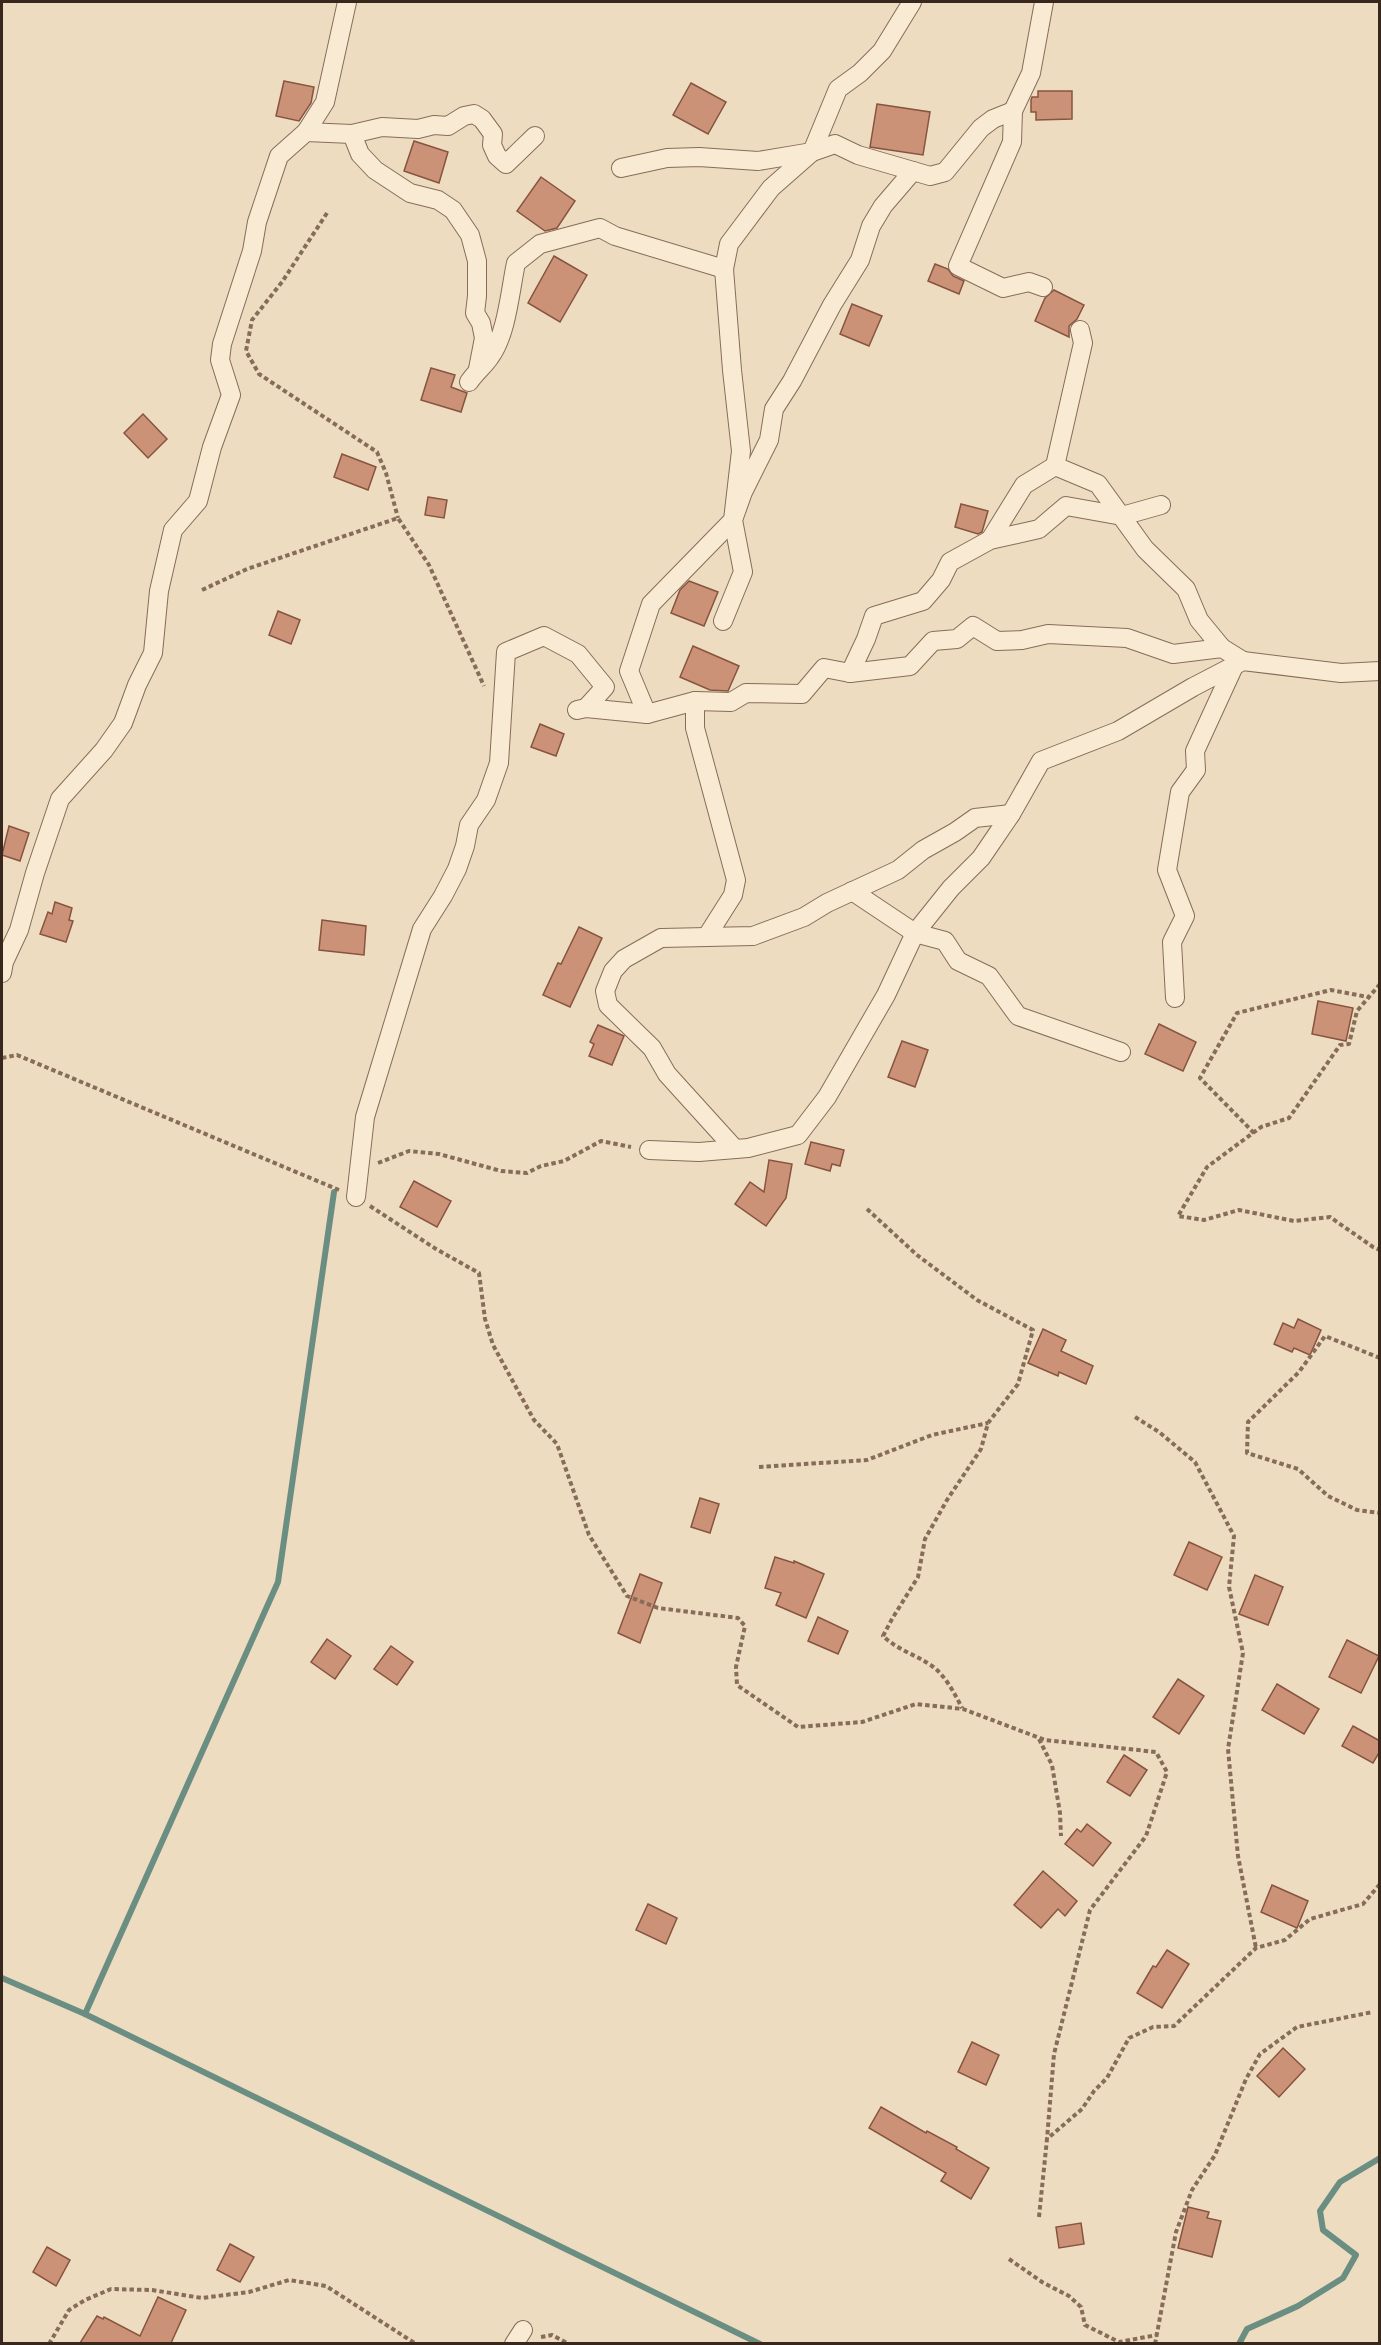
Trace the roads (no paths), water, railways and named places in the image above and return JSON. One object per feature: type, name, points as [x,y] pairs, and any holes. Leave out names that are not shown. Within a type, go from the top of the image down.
[{"type":"street","points":[[2,973],[4,962],[19,930],[34,873],[60,799],[104,750],[123,723],[137,685],[153,652],[159,591],[173,530],[198,501],[212,447],[231,395],[220,360],[222,344],[252,251],[257,222],[279,156],[306,132],[325,102],[347,2]]},
{"type":"street","points":[[723,621],[742,572],[733,520],[741,451],[724,269],[729,244],[771,188],[812,152],[838,89],[860,73],[882,51],[912,2]]},
{"type":"street","points":[[1042,287],[1029,282],[1003,288],[958,266],[1012,142],[1013,111],[1031,73],[1044,2]]},
{"type":"street","points":[[621,168],[667,158],[699,157],[758,161],[812,152],[836,144],[858,155],[930,176],[945,172],[981,128],[993,119],[1013,111]]},
{"type":"street","points":[[306,132],[352,134],[382,127],[417,129],[434,125],[448,126],[464,116],[474,114],[483,119],[493,134],[492,145],[497,156],[506,164],[535,136]]},
{"type":"street","points":[[352,134],[360,154],[375,170],[410,192],[438,200],[453,210],[470,235],[477,261],[475,313],[481,323],[484,338],[474,375],[490,358],[501,338],[516,263],[540,244],[600,228],[615,236],[724,269]]},
{"type":"street","points":[[647,714],[629,671],[651,604],[733,520],[743,492],[769,440],[774,409],[860,260],[871,226],[883,206],[913,171]]},
{"type":"street","points":[[990,540],[1024,485],[1055,466],[1083,343],[1080,330]]},
{"type":"street","points":[[1055,466],[1098,484],[1145,549],[1186,589],[1200,620],[1222,648],[1239,664]]},
{"type":"street","points":[[850,672],[874,616],[923,601],[941,580],[950,562],[990,540],[1039,529],[1066,506],[1122,516],[1161,505]]},
{"type":"street","points":[[629,671],[614,674],[606,687],[580,710],[647,714],[695,701],[731,702],[746,693],[802,694],[824,668],[850,672],[910,666],[933,641],[957,639],[973,626],[997,641],[1022,640],[1048,634],[1127,638],[1173,654],[1222,648]]},
{"type":"street","points":[[356,1197],[365,1117],[422,929],[457,869],[469,825],[486,800],[499,763],[506,652],[544,636],[578,654],[606,687]]},
{"type":"street","points":[[1175,998],[1172,942],[1185,916],[1167,870],[1180,792],[1196,770],[1195,752],[1239,664]]},
{"type":"street","points":[[650,1150],[699,1152],[748,1148],[798,1135],[833,1086],[886,995],[915,933],[951,888],[981,858],[1011,814],[1041,761],[1118,731],[1239,664],[1341,673],[1380,671]]},
{"type":"street","points":[[695,701],[696,728],[736,880],[733,895],[707,936]]},
{"type":"street","points":[[735,1149],[667,1074],[652,1048],[608,1005],[605,991],[613,971],[624,959],[661,938],[753,936],[804,917],[898,870],[923,850],[956,832],[975,818],[1011,814]]},
{"type":"street","points":[[852,891],[915,933],[945,941],[958,961],[989,976],[1018,1016],[1121,1052]]},
{"type":"waterway","points":[[85,2014],[278,1582],[334,1192]]},
{"type":"waterway","points":[[2,1978],[85,2014],[760,2344]]},
{"type":"waterway","points":[[1239,2344],[1247,2329],[1298,2306],[1343,2278],[1356,2255],[1323,2230],[1320,2211],[1340,2182],[1380,2158]]}]
